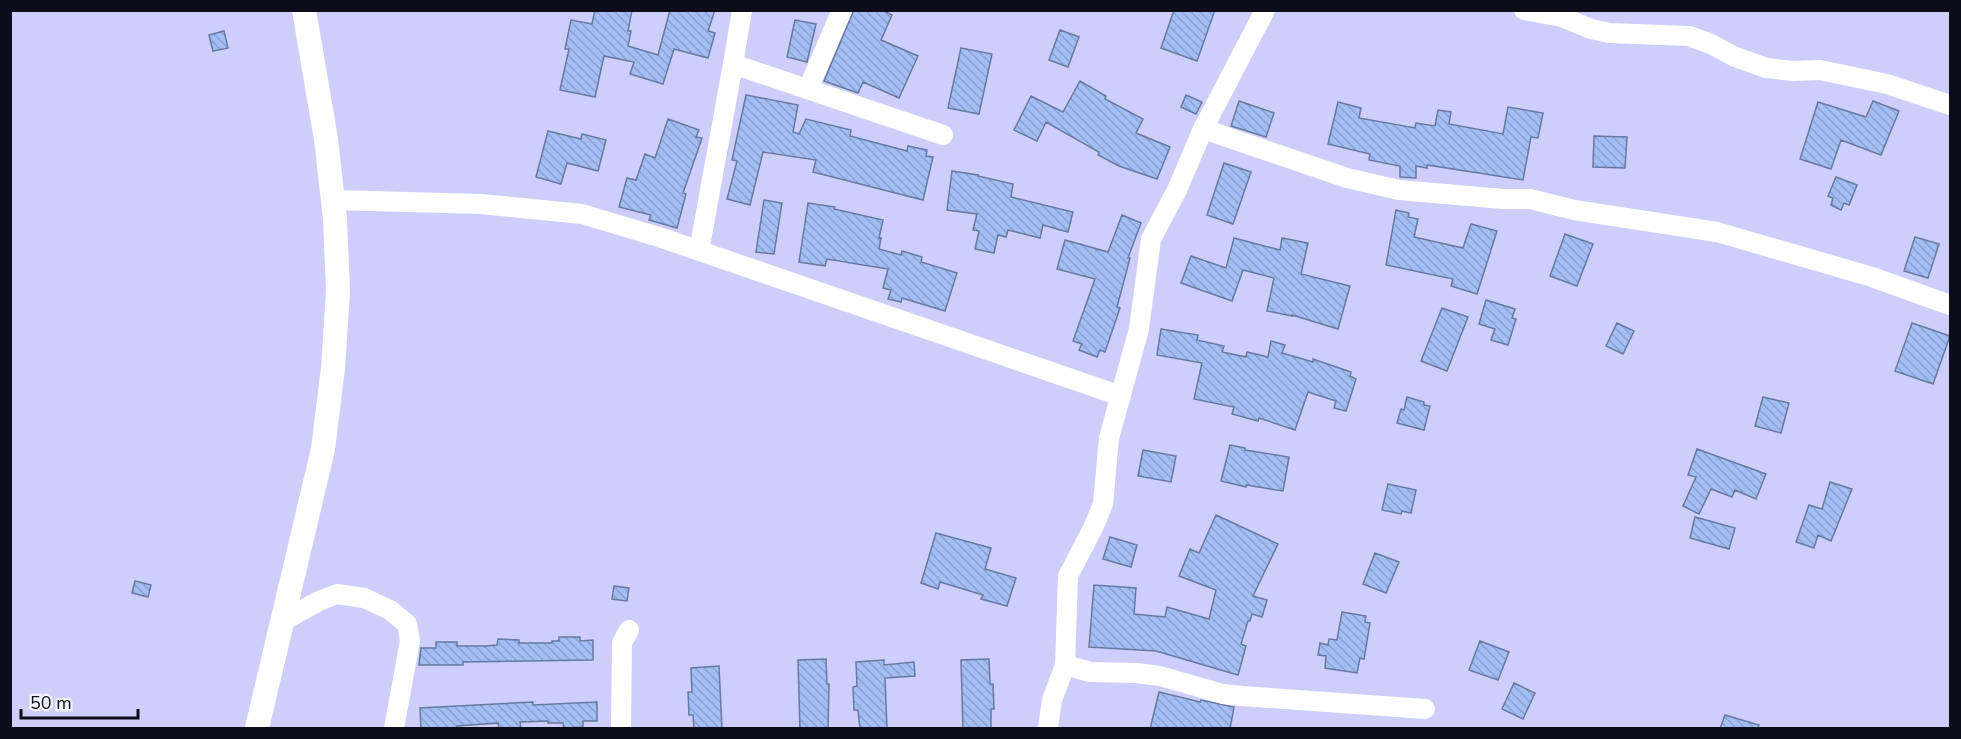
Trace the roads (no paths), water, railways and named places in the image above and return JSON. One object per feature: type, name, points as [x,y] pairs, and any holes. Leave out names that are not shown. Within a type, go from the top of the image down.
[{"type":"main road","points":[[257,729],[323,449],[333,368],[338,291],[333,200],[326,139],[304,10]]},
{"type":"street","points":[[699,251],[742,10]]},
{"type":"street","points":[[808,89],[842,10]]},
{"type":"street","points":[[1048,729],[1052,700],[1065,665],[1068,576],[1094,528],[1103,504],[1109,438],[1139,329],[1151,239],[1177,190],[1203,129],[1265,10]]},
{"type":"street","points":[[1524,10],[1562,17],[1591,29],[1609,33],[1689,36],[1711,44],[1732,56],[1766,68],[1793,71],[1820,70],[1887,84],[1950,105]]},
{"type":"street","points":[[733,64],[943,135]]},
{"type":"street","points":[[1203,129],[1347,178],[1399,190],[1503,199],[1530,199],[1574,210],[1717,232],[1872,277],[1950,305]]},
{"type":"street","points":[[333,200],[481,204],[582,214],[699,251],[1121,396]]},
{"type":"street","points":[[283,621],[337,594],[363,598],[390,610],[407,624],[410,641],[394,729]]},
{"type":"street","points":[[621,729],[622,643],[629,630]]},
{"type":"street","points":[[1065,665],[1090,672],[1160,676],[1223,694],[1425,709]]}]
